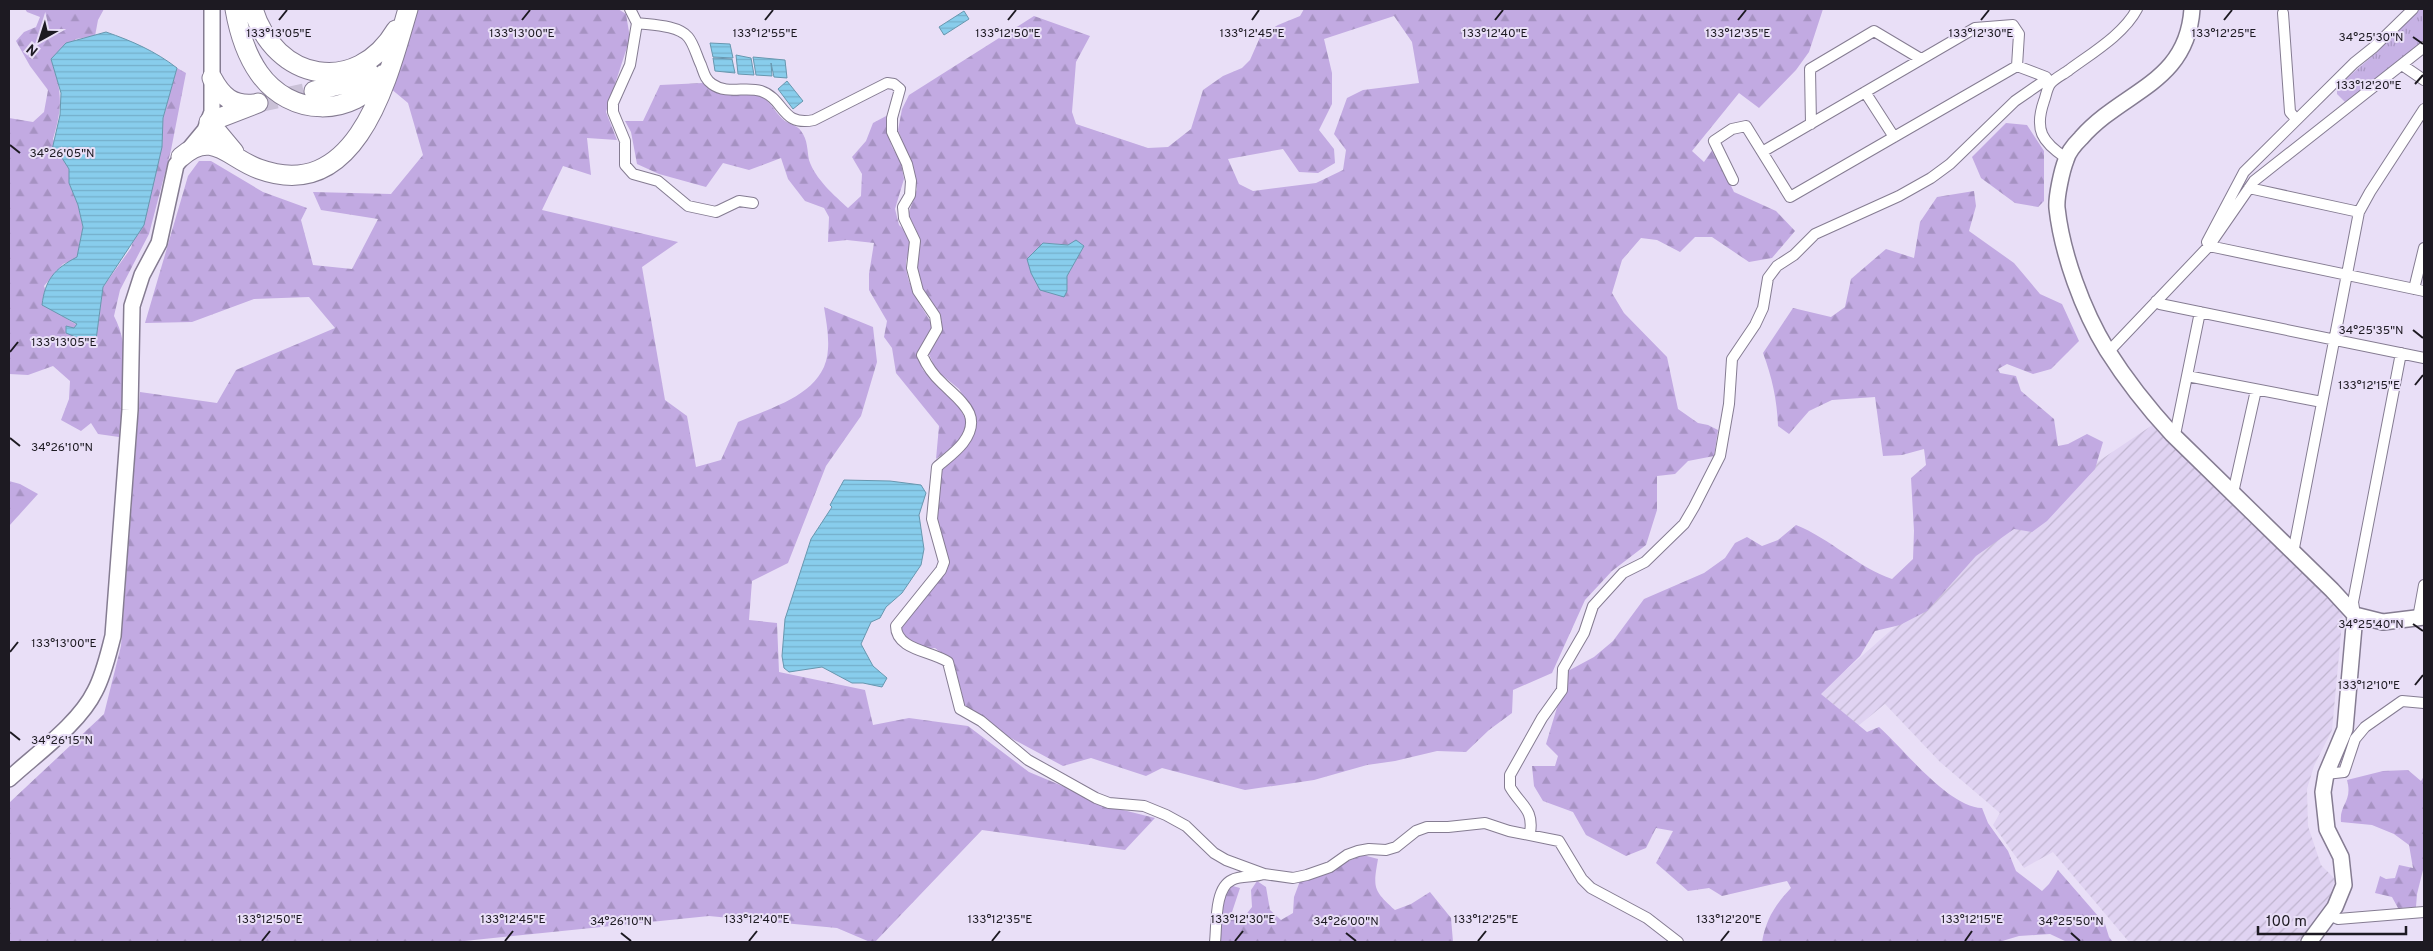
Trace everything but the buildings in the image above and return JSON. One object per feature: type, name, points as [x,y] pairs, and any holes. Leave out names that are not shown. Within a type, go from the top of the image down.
[{"type":"highway","points":[[234,9],[243,43],[250,58],[264,79],[295,103],[310,108],[341,106],[368,92],[387,70],[397,49]]},
{"type":"highway","points":[[253,9],[260,26],[275,49],[294,64],[319,72],[345,71],[366,63],[383,49],[396,30]]},
{"type":"highway","points":[[314,91],[351,82],[371,70],[387,51],[403,9]]},
{"type":"highway","points":[[181,157],[194,146],[208,144],[224,149],[257,168],[285,174],[314,172],[327,166],[350,146],[370,116],[386,83],[408,9]]},
{"type":"highway","points":[[212,78],[218,89],[231,101],[246,105],[258,103],[209,122],[244,161]]},
{"type":"street","points":[[9,779],[75,718],[94,693],[107,662],[112,636],[130,410],[132,306],[142,275],[159,243],[173,174],[181,157],[209,122],[213,103],[212,9]]},
{"type":"street","points":[[630,9],[637,23],[630,65],[613,103],[612,112],[625,142],[625,165],[633,174],[658,181],[688,206],[716,212],[739,201],[753,203]]},
{"type":"street","points":[[2066,158],[2050,147],[2043,138],[2039,125],[2042,106],[2050,84],[2103,45],[2133,18],[2137,9]]},
{"type":"street","points":[[2192,9],[2191,24],[2185,46],[2173,63],[2159,78],[2103,117],[2082,136],[2066,158],[2057,206],[2067,258],[2093,323],[2107,350],[2152,412],[2355,615],[2383,622],[2421,617],[2424,585]]},
{"type":"street","points":[[2209,246],[2207,242],[2244,172],[2354,63],[2374,47],[2413,9]]},
{"type":"street","points":[[2283,13],[2290,112],[2296,120]]},
{"type":"street","points":[[637,23],[676,30],[688,36],[706,79],[714,85],[724,89],[760,90],[771,97],[788,117],[803,122],[814,120],[887,83],[894,84],[900,89],[892,118],[892,132],[911,181],[910,195],[903,207],[904,218],[916,241],[912,268],[918,291],[935,316],[937,329],[922,355],[927,366],[941,383],[964,403],[971,417],[970,431],[963,443],[938,467],[932,519],[944,562],[941,570],[896,626],[896,634],[900,640],[938,655],[948,662],[960,709],[981,721],[1028,760],[1096,798],[1109,803],[1144,806],[1166,815],[1186,826],[1214,853],[1226,860],[1264,874],[1293,878],[1307,875],[1330,867],[1347,855],[1358,851],[1396,848],[1416,831],[1427,827],[1448,828],[1485,823],[1559,841],[1582,879],[1590,888],[1647,918],[1678,942]]},
{"type":"street","points":[[1762,152],[1974,28],[2013,25],[2019,34],[2017,66]]},
{"type":"street","points":[[1811,124],[1810,69],[1874,31],[1921,59]]},
{"type":"street","points":[[2107,350],[2112,348],[2209,246],[2254,181],[2424,47]]},
{"type":"street","points":[[2402,65],[2424,80]]},
{"type":"street","points":[[2017,66],[2046,77],[2050,84]]},
{"type":"street","points":[[1733,180],[1714,142],[1732,129],[1746,126],[1790,197],[2017,66]]},
{"type":"street","points":[[1530,833],[1532,823],[1529,811],[1510,787],[1510,775],[1542,718],[1562,690],[1563,669],[1584,632],[1593,606],[1623,573],[1645,562],[1684,524],[1694,507],[1720,456],[1730,404],[1732,359],[1755,325],[1763,308],[1768,278],[1777,266],[1794,255],[1816,234],[1899,196],[1931,178],[1950,164],[2015,101],[2044,82],[2050,84]]},
{"type":"street","points":[[1865,92],[1894,137]]},
{"type":"street","points":[[2293,553],[2359,212],[2424,109]]},
{"type":"street","points":[[2249,188],[2359,212]]},
{"type":"street","points":[[2209,246],[2419,290],[2424,248]]},
{"type":"street","points":[[2156,301],[2160,304],[2334,338],[2424,358]]},
{"type":"street","points":[[2172,434],[2176,430],[2200,312]]},
{"type":"street","points":[[2309,942],[2335,907],[2344,885],[2341,858],[2327,829],[2323,810],[2323,792],[2326,774],[2345,729],[2355,615],[2353,602],[2400,352]]},
{"type":"street","points":[[2187,376],[2322,402]]},
{"type":"street","points":[[2233,493],[2256,390]]},
{"type":"street","points":[[2326,774],[2344,772],[2355,739],[2365,727],[2402,701],[2424,704]]},
{"type":"street","points":[[1215,942],[1218,901],[1226,886],[1232,880],[1264,874]]},
{"type":"street","points":[[2329,915],[2338,918],[2424,912]]},
{"type":"shaded area","points":[[2154,424],[2343,612],[2332,730],[2314,766],[2307,789],[2308,826],[2321,865],[2335,879],[2327,907],[2300,942],[2129,942],[2053,852],[2024,868],[1993,825],[2000,813],[1940,762],[1885,704],[1858,726],[1820,693],[1991,542],[2087,469]]},
{"type":"green space","points":[[25,9],[104,9],[98,20],[95,36],[76,39],[51,59],[60,99],[60,108],[53,139],[69,169],[69,183],[78,205],[83,227],[77,258],[63,264],[44,286],[53,310],[77,325],[74,328],[96,340],[103,287],[131,248],[162,147],[163,118],[177,68],[186,73],[171,150],[149,234],[120,290],[114,316],[120,330],[125,360],[119,437],[98,434],[91,423],[81,431],[61,420],[69,399],[70,381],[53,366],[28,375],[9,374],[9,118],[33,122],[44,112],[48,90],[30,66],[16,41],[24,32],[36,27],[40,17],[27,12]]},
{"type":"green space","points":[[414,9],[618,9],[626,14],[630,38],[606,112],[617,140],[587,138],[591,175],[563,166],[542,210],[678,242],[642,267],[665,400],[687,416],[696,467],[721,460],[738,422],[795,397],[808,388],[818,377],[825,364],[828,349],[828,333],[824,307],[873,327],[877,362],[861,416],[826,466],[788,563],[752,581],[749,620],[777,623],[779,672],[865,690],[873,725],[909,718],[968,726],[1029,772],[1115,808],[1155,818],[1125,850],[982,830],[875,942],[870,942],[837,928],[709,916],[455,942],[9,942],[9,803],[104,714],[121,646],[140,392],[217,403],[236,370],[335,328],[309,297],[254,299],[192,322],[145,323],[188,176],[199,161],[211,161],[263,192],[307,208],[301,220],[313,265],[352,269],[378,219],[321,210],[313,192],[391,194],[423,155],[408,103],[390,88]]},
{"type":"green space","points":[[1304,9],[1823,9],[1809,52],[1796,70],[1759,108],[1739,93],[1692,151],[1704,162],[1713,149],[1734,192],[1776,211],[1795,231],[1772,258],[1749,262],[1712,237],[1695,237],[1680,252],[1657,240],[1641,238],[1622,260],[1612,293],[1624,313],[1667,357],[1678,409],[1698,423],[1718,430],[1714,456],[1688,461],[1675,474],[1657,476],[1657,510],[1646,545],[1612,571],[1585,600],[1552,673],[1513,690],[1512,713],[1489,730],[1466,752],[1437,751],[1395,761],[1367,765],[1314,780],[1245,790],[1162,768],[1146,776],[1091,758],[1063,766],[1007,736],[965,706],[954,663],[935,648],[925,649],[899,635],[900,623],[949,565],[934,516],[941,469],[973,433],[976,418],[959,389],[936,370],[928,352],[942,321],[924,294],[917,276],[916,267],[920,241],[908,215],[917,189],[913,168],[898,130],[902,109],[909,95],[1034,16],[1090,36],[1076,62],[1072,112],[1076,124],[1148,148],[1168,147],[1191,129],[1203,90],[1223,76],[1242,68],[1250,60],[1261,35],[1278,25],[1300,16]],"holes":[[[1394,16],[1412,42],[1419,83],[1363,90],[1347,98],[1334,134],[1346,150],[1343,170],[1316,183],[1253,191],[1239,184],[1228,159],[1283,149],[1299,172],[1318,173],[1335,163],[1334,149],[1319,130],[1332,104],[1332,73],[1324,39]],[[1043,243],[1084,246],[1067,276],[1067,291]]]},
{"type":"green space","points":[[2420,9],[2424,9],[2424,43],[2345,102],[2337,94],[2337,87],[2378,51]]},
{"type":"green space","points":[[703,83],[712,90],[721,93],[750,93],[767,100],[782,119],[801,131],[806,141],[809,160],[816,174],[826,187],[848,208],[861,196],[862,174],[852,157],[866,141],[873,123],[888,115],[886,130],[892,147],[901,162],[904,179],[895,209],[899,225],[913,238],[906,261],[907,272],[916,296],[933,326],[917,356],[923,370],[958,405],[967,422],[964,439],[936,459],[939,426],[896,373],[892,348],[884,337],[887,321],[869,290],[869,274],[874,243],[847,240],[828,242],[829,217],[824,208],[805,201],[788,179],[781,158],[749,170],[723,163],[706,187],[659,174],[637,164],[631,132],[625,121],[643,121],[660,85]]},
{"type":"green space","points":[[2006,123],[2027,125],[2044,151],[2044,201],[2038,207],[2015,203],[1981,178],[1972,157]]},
{"type":"green space","points":[[1974,191],[1976,206],[1969,231],[2014,263],[2040,294],[2062,304],[2079,341],[2051,369],[2033,374],[2007,364],[1998,369],[2000,373],[2016,376],[2021,391],[2054,419],[2058,446],[2068,444],[2087,434],[2103,442],[2095,469],[2047,521],[2032,532],[2014,529],[1976,556],[1927,611],[1900,625],[1875,631],[1860,656],[1821,694],[1867,732],[1879,727],[1927,775],[1955,798],[1969,805],[1982,808],[1988,823],[2008,851],[2016,871],[2042,891],[2058,870],[2105,924],[2109,937],[2113,942],[2067,942],[2050,934],[2019,936],[1999,942],[1762,942],[1772,913],[1791,888],[1787,881],[1722,896],[1709,888],[1688,891],[1656,863],[1673,831],[1656,828],[1646,848],[1626,856],[1586,835],[1573,812],[1543,801],[1534,786],[1532,766],[1555,766],[1558,756],[1546,744],[1568,671],[1594,657],[1613,641],[1644,599],[1704,573],[1725,558],[1735,543],[1747,537],[1762,546],[1778,540],[1796,525],[1821,538],[1879,574],[1892,579],[1913,559],[1914,531],[1911,478],[1926,465],[1924,449],[1902,455],[1883,456],[1875,397],[1832,400],[1809,411],[1789,434],[1778,426],[1773,389],[1763,353],[1793,308],[1831,317],[1845,307],[1851,279],[1886,249],[1914,258],[1920,222],[1937,197]]},
{"type":"green space","points":[[9,481],[20,484],[38,494],[9,526]]},
{"type":"green space","points":[[2408,770],[2421,781],[2424,776],[2424,866],[2417,894],[2416,907],[2398,908],[2392,897],[2375,893],[2380,876],[2386,879],[2395,878],[2399,865],[2413,868],[2409,845],[2394,834],[2372,825],[2341,822],[2341,816],[2348,793],[2347,780],[2383,771]]},
{"type":"green space","points":[[1363,855],[1378,859],[1375,876],[1376,888],[1382,898],[1395,910],[1411,904],[1430,892],[1451,918],[1453,942],[1217,942],[1220,906],[1229,885],[1240,888],[1231,915],[1240,922],[1252,907],[1251,890],[1257,881],[1266,887],[1270,910],[1281,920],[1293,913],[1294,897],[1300,881]]},
{"type":"water","points":[[964,11],[969,19],[944,35],[939,27]]},
{"type":"water","points":[[106,32],[143,47],[177,68],[163,118],[162,147],[144,225],[103,287],[96,340],[90,343],[66,333],[66,326],[74,328],[77,324],[42,305],[43,296],[52,276],[62,266],[77,257],[83,227],[78,205],[69,183],[69,169],[62,158],[52,150],[60,115],[61,93],[51,59],[66,43]]},
{"type":"water","points":[[710,43],[730,44],[733,58],[713,57]]},
{"type":"water","points":[[736,55],[751,58],[754,75],[738,74]]},
{"type":"water","points":[[753,57],[785,60],[787,78],[774,77],[771,63],[772,76],[756,75]]},
{"type":"water","points":[[713,58],[732,59],[735,73],[715,71]]},
{"type":"water","points":[[787,81],[803,101],[793,109],[778,89]]},
{"type":"water","points":[[1076,240],[1084,246],[1067,276],[1067,291],[1064,297],[1040,290],[1031,273],[1027,259],[1043,243],[1068,245]]},
{"type":"water","points":[[844,480],[890,481],[921,485],[926,493],[919,515],[924,549],[921,565],[902,593],[886,607],[880,618],[871,622],[861,644],[873,666],[887,678],[882,687],[852,683],[822,667],[789,672],[784,668],[782,656],[785,619],[811,539],[832,507],[830,505]]},
{"type":"tunnel","points":[[258,103],[314,91]]}]
